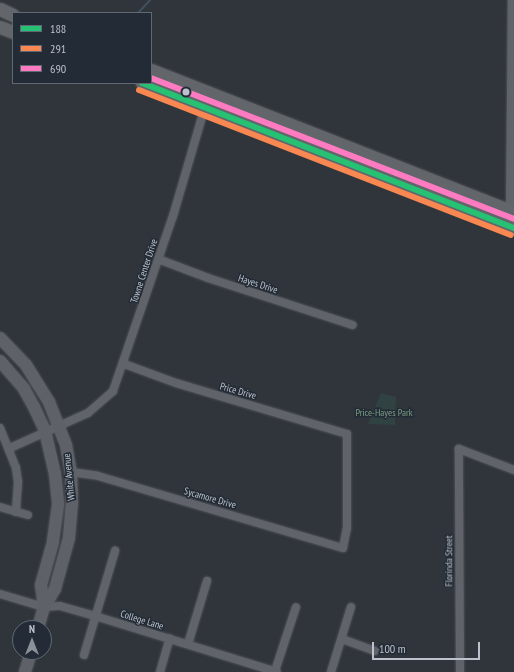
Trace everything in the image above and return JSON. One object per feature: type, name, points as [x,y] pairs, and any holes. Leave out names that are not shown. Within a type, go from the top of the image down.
[{"type":"main road","points":[[0,9],[12,15]]},
{"type":"main road","points":[[0,27],[12,32]]},
{"type":"main road","points":[[152,70],[512,212]]},
{"type":"main road","points":[[145,84],[513,228]]},
{"type":"main road","name":"White Avenue","points":[[0,338],[26,365],[49,402],[66,445],[70,472],[72,503],[68,538],[55,589],[44,607],[40,620]]},
{"type":"main road","name":"White Avenue","points":[[0,361],[24,389],[45,431],[55,474],[58,505],[53,542],[41,585],[44,607]]},
{"type":"main road","points":[[25,672],[29,660]]},
{"type":"street","points":[[512,212],[513,0]]},
{"type":"street","name":"Towne Center Drive","points":[[10,448],[58,425],[88,413],[114,391],[183,186],[203,107],[209,93]]},
{"type":"street","name":"Hayes Drive","points":[[158,259],[208,278],[353,325]]},
{"type":"street","name":"Price Drive","points":[[124,364],[176,383],[347,434],[348,528],[343,548]]},
{"type":"street","points":[[0,428],[10,448],[18,482],[16,512]]},
{"type":"street","name":"Florinda Street","points":[[460,672],[459,450],[514,470]]},
{"type":"street","name":"Sycamore Drive","points":[[70,472],[98,476],[343,548]]},
{"type":"street","points":[[0,507],[28,515]]},
{"type":"street","points":[[84,655],[115,551]]},
{"type":"street","points":[[188,644],[207,581]]},
{"type":"street","name":"College Lane","points":[[0,594],[44,607],[60,606],[96,616],[276,672]]},
{"type":"street","points":[[276,672],[296,607]]},
{"type":"street","points":[[331,672],[351,607]]},
{"type":"street","points":[[160,672],[170,638]]},
{"type":"street","points":[[342,639],[374,651]]},
{"type":"green space","name":"Price-Hayes Park","points":[[381,393],[396,397],[395,425],[368,424]]},
{"type":"waterway","points":[[139,12],[150,0]]},
{"type":"transit line","name":"690","points":[[152,78],[514,219]]},
{"type":"transit line","name":"188","points":[[145,84],[514,228]]},
{"type":"transit line","name":"291","points":[[139,90],[511,235]]}]
